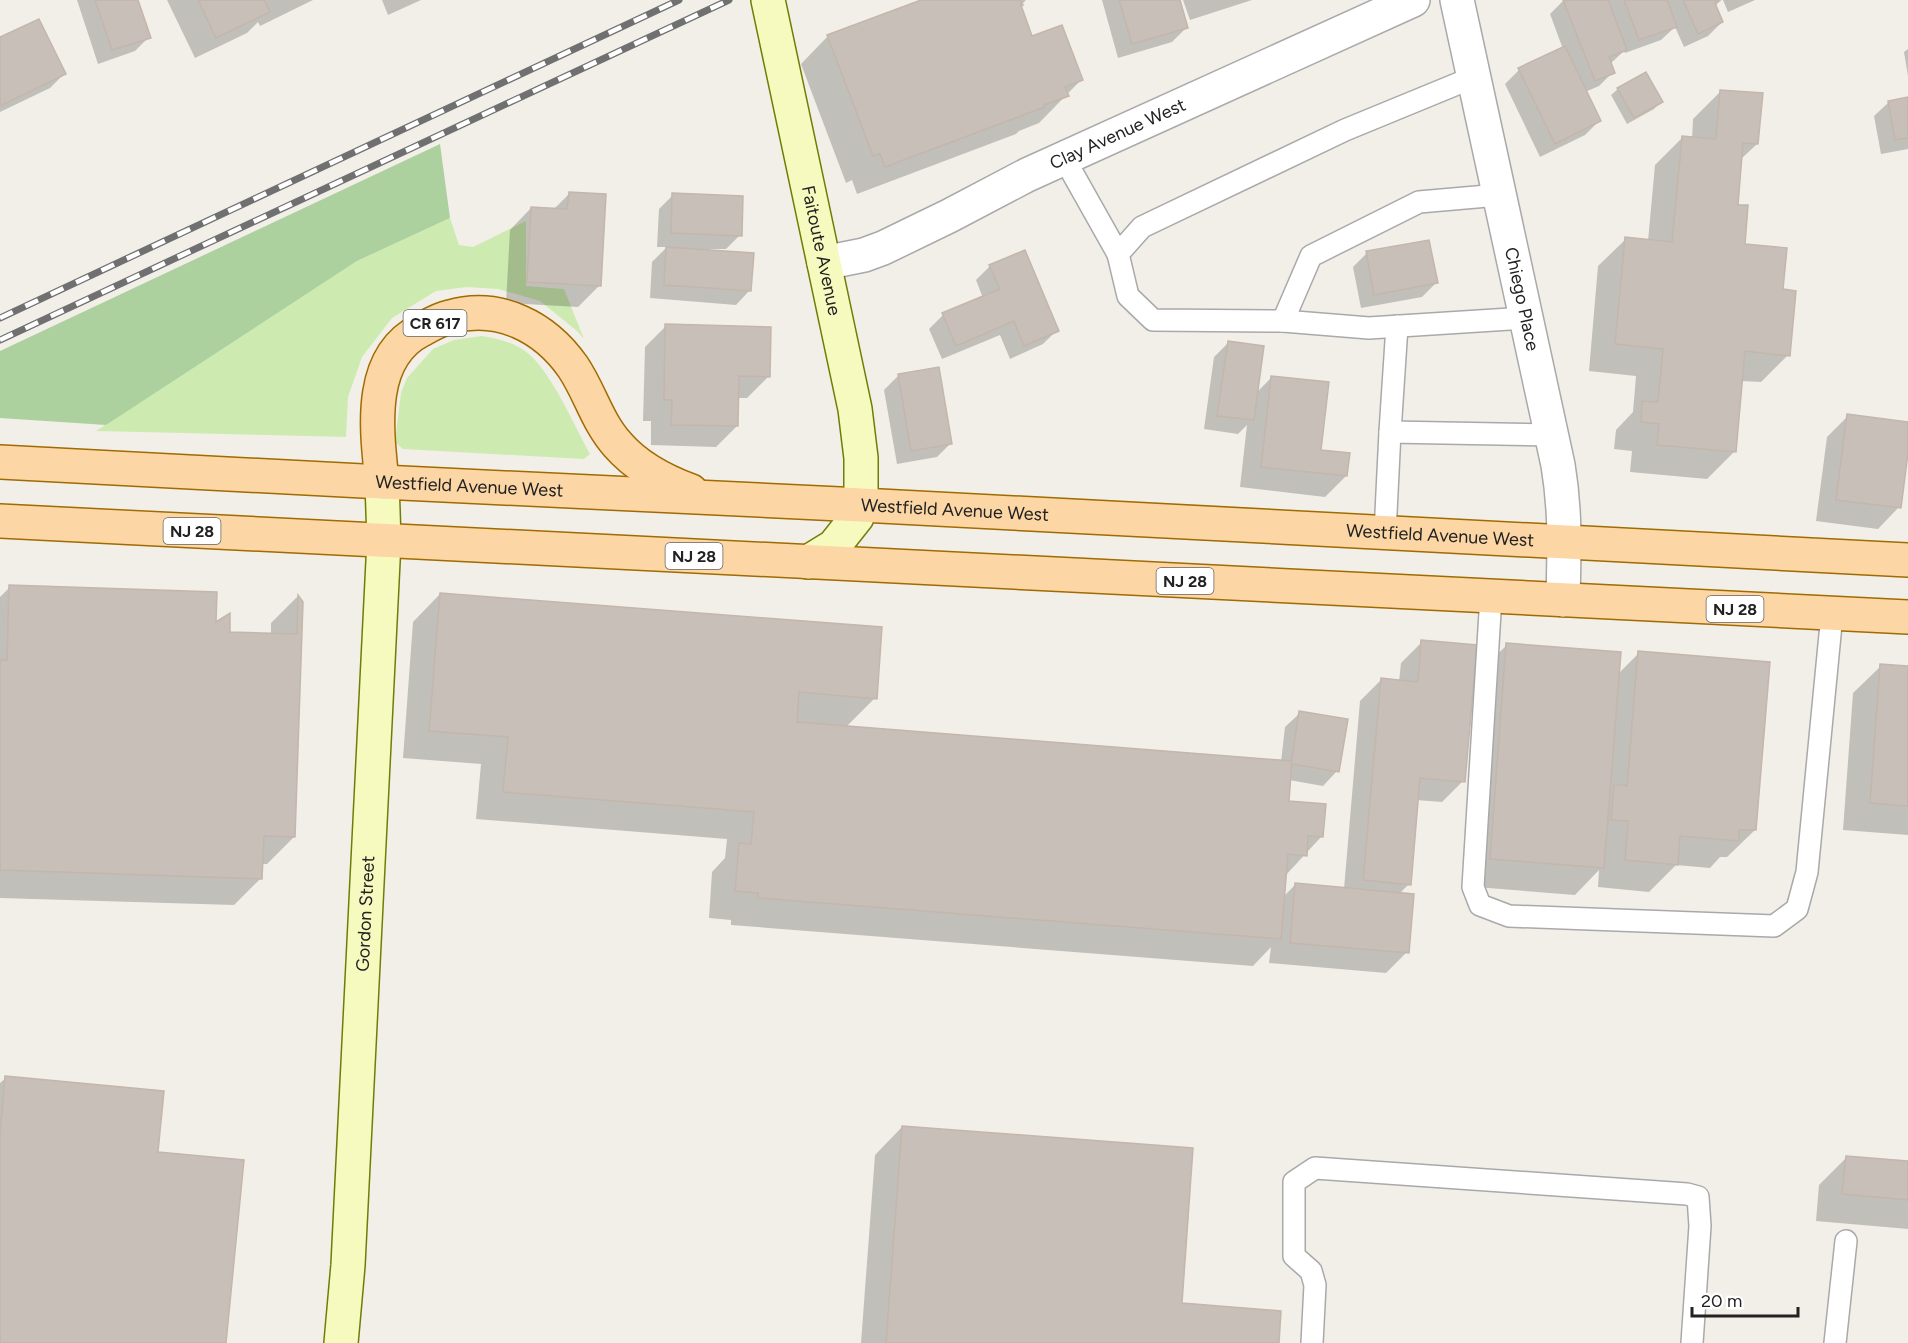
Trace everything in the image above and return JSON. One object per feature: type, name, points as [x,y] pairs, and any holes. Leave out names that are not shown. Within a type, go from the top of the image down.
[{"type":"main road","name":"Faitoute Avenue","points":[[768,0],[855,409],[861,458],[861,505]]},
{"type":"main road","name":"CR 617","points":[[382,482],[377,417],[382,380],[388,364],[398,348],[412,334],[451,316],[476,313],[500,315],[522,321],[542,333],[560,350],[574,368],[605,428],[618,445],[654,474],[713,498]]},
{"type":"main road","name":"Westfield Avenue West","points":[[0,462],[1908,560]]},
{"type":"main road","name":"Gordon Street","points":[[341,1343],[348,1265],[384,541],[382,482]]},
{"type":"main road","points":[[808,562],[834,546],[857,517],[861,505]]},
{"type":"main road","name":"NJ 28","points":[[0,521],[1908,617]]},
{"type":"street","name":"Clay Avenue West","points":[[824,263],[864,255],[883,248],[1027,175],[1413,0]]},
{"type":"street","name":"Chiego Place","points":[[1457,0],[1564,497],[1563,600]]},
{"type":"lane","points":[[1118,254],[1142,227],[1344,130],[1474,77]]},
{"type":"lane","points":[[1064,158],[1118,254],[1128,296],[1153,320],[1283,321],[1369,328],[1526,318]]},
{"type":"lane","points":[[1283,321],[1311,256],[1419,202],[1499,195]]},
{"type":"lane","points":[[1385,533],[1397,326]]},
{"type":"lane","points":[[1390,432],[1551,435]]},
{"type":"lane","points":[[1491,596],[1473,887],[1480,905],[1509,916],[1774,926],[1797,909],[1807,872],[1832,614]]},
{"type":"lane","points":[[1312,1343],[1315,1285],[1311,1271],[1294,1256],[1294,1182],[1315,1168],[1675,1193],[1698,1197],[1700,1226],[1692,1343]]},
{"type":"lane","points":[[1835,1343],[1846,1241]]},
{"type":"green space","points":[[440,144],[450,218],[357,261],[106,425],[0,418],[0,351]]},
{"type":"green space","points":[[450,218],[459,245],[473,247],[526,221],[526,286],[564,289],[584,339],[540,301],[498,289],[466,287],[436,291],[392,318],[362,357],[348,397],[346,437],[96,431],[357,261]]},
{"type":"green space","points":[[482,336],[519,347],[539,364],[563,401],[590,454],[584,459],[403,449],[395,442],[401,393],[407,378],[433,349],[454,340]]},
{"type":"building","points":[[95,0],[138,0],[151,38],[112,50]]},
{"type":"building","points":[[198,0],[264,0],[270,12],[216,38]]},
{"type":"building","points":[[921,0],[1020,0],[1032,36],[1062,25],[1083,80],[1065,87],[1069,96],[1044,105],[1045,107],[885,167],[880,154],[873,156],[827,35]]},
{"type":"building","points":[[1119,0],[1180,0],[1188,28],[1132,44]]},
{"type":"building","points":[[1563,0],[1608,0],[1627,50],[1609,57],[1615,73],[1595,81]]},
{"type":"building","points":[[1624,0],[1667,0],[1677,27],[1639,40]]},
{"type":"building","points":[[1683,0],[1720,0],[1715,3],[1723,22],[1698,34]]},
{"type":"building","points":[[39,19],[66,74],[0,106],[0,37]]},
{"type":"building","points":[[1565,46],[1601,121],[1555,144],[1518,68]]},
{"type":"building","points":[[1646,72],[1663,102],[1634,118],[1617,88]]},
{"type":"building","points":[[1720,90],[1763,93],[1758,144],[1743,143],[1738,205],[1748,205],[1745,244],[1787,248],[1783,289],[1796,291],[1790,356],[1745,351],[1736,452],[1657,445],[1659,424],[1641,422],[1642,401],[1658,402],[1663,349],[1615,344],[1625,237],[1672,242],[1682,136],[1716,139]]},
{"type":"building","points":[[1908,97],[1908,138],[1895,140],[1888,101]]},
{"type":"building","points":[[569,192],[606,194],[601,286],[527,282],[531,207],[567,209]]},
{"type":"building","points":[[672,193],[743,196],[742,236],[671,233]]},
{"type":"building","points":[[1429,240],[1438,283],[1374,295],[1366,251]]},
{"type":"building","points":[[666,247],[754,253],[751,291],[664,285]]},
{"type":"building","points":[[1025,250],[1059,331],[1024,346],[1014,321],[956,346],[942,313],[1000,289],[989,265]]},
{"type":"building","points":[[665,324],[771,327],[770,377],[739,376],[738,426],[671,425],[672,400],[664,400]]},
{"type":"building","points":[[1228,341],[1264,346],[1254,420],[1217,416]]},
{"type":"building","points":[[939,367],[952,444],[911,451],[898,374]]},
{"type":"building","points":[[1271,376],[1329,382],[1321,450],[1350,453],[1347,476],[1261,467]]},
{"type":"building","points":[[1847,414],[1908,422],[1908,453],[1901,508],[1836,500]]},
{"type":"building","points":[[9,585],[217,592],[216,622],[230,613],[230,632],[297,634],[298,595],[303,602],[295,837],[264,836],[262,879],[0,870],[0,660],[7,660]]},
{"type":"building","points":[[440,593],[882,627],[877,699],[799,692],[797,722],[1292,761],[1289,801],[1326,804],[1323,837],[1308,836],[1307,856],[1288,854],[1281,939],[758,898],[758,893],[735,891],[739,843],[751,844],[754,812],[503,792],[508,737],[429,731]]},
{"type":"building","points":[[1421,640],[1477,645],[1465,782],[1420,778],[1411,885],[1363,880],[1381,678],[1418,682]]},
{"type":"building","points":[[1506,643],[1621,652],[1604,868],[1490,859]]},
{"type":"building","points":[[1638,651],[1770,662],[1756,830],[1739,830],[1739,841],[1680,836],[1678,865],[1625,860],[1628,821],[1611,820],[1614,784],[1627,786]]},
{"type":"building","points":[[1880,664],[1908,666],[1908,806],[1870,803]]},
{"type":"building","points":[[1299,711],[1348,719],[1339,772],[1291,764]]},
{"type":"building","points":[[1295,883],[1414,894],[1409,953],[1290,943]]},
{"type":"building","points":[[5,1076],[164,1091],[158,1152],[244,1160],[226,1343],[0,1343],[0,1132]]},
{"type":"building","points":[[902,1126],[1193,1148],[1182,1303],[1281,1311],[1279,1343],[886,1343]]},
{"type":"building","points":[[1846,1156],[1908,1161],[1908,1200],[1842,1194]]},
{"type":"railway","points":[[0,318],[679,0]]},
{"type":"railway","points":[[0,340],[729,0]]}]
